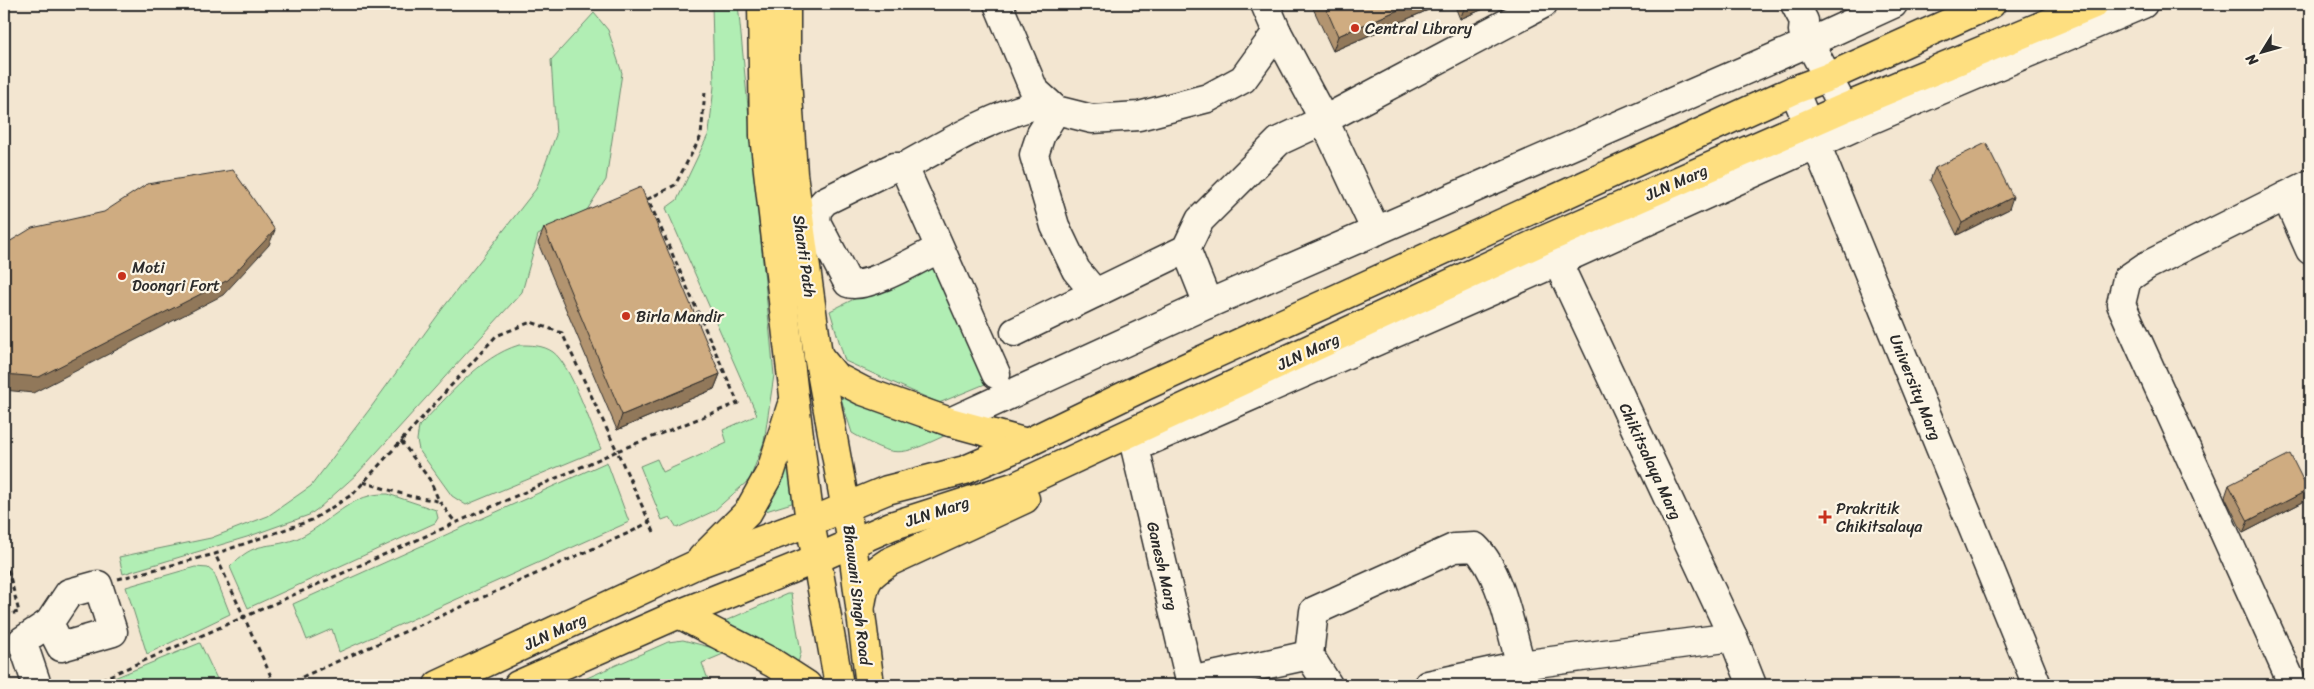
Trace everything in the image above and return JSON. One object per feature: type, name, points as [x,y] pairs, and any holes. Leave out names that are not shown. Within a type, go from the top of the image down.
[{"type":"main road","name":"Bhawani Singh Road","points":[[762,4],[764,136],[810,522],[838,685]]},
{"type":"main road","name":"Shanti Path","points":[[786,4],[786,63],[793,174],[818,355],[846,505]]},
{"type":"main road","name":"JLN Marg","points":[[438,685],[696,564],[810,522],[846,505],[887,490],[965,470],[1027,444],[1145,386],[1794,90],[1829,77],[1991,4]]},
{"type":"main road","name":"JLN Marg","points":[[518,685],[556,677],[679,614],[816,560],[891,526],[1016,486],[1136,439],[1813,134],[1844,108],[2094,4]]},
{"type":"main road","points":[[818,355],[836,377],[863,391],[950,422],[1027,444]]},
{"type":"main road","points":[[696,564],[748,512],[771,471],[794,396]]},
{"type":"main road","points":[[860,616],[864,587],[870,575],[889,562],[1136,439]]},
{"type":"main road","name":"Bhawani Singh Road","points":[[846,505],[870,685]]},
{"type":"main road","points":[[679,614],[773,663],[807,685]]},
{"type":"street","points":[[998,4],[1034,90],[1052,106]]},
{"type":"street","points":[[1265,4],[1277,32],[1324,120],[1376,231]]},
{"type":"street","points":[[1015,332],[1186,249],[1200,220],[1279,141],[1324,120],[1543,4]]},
{"type":"street","points":[[1781,4],[1795,28],[1807,37]]},
{"type":"street","points":[[1795,4],[1804,21],[1807,37],[1844,108]]},
{"type":"street","points":[[950,422],[1208,304],[1376,231],[1807,37],[1893,4]]},
{"type":"street","points":[[1813,134],[2143,4]]},
{"type":"street","points":[[940,248],[868,284],[854,286],[848,283],[816,222],[817,210],[824,200],[894,167],[904,167],[976,127],[1018,108],[1052,106],[1092,119],[1139,116],[1208,98],[1243,79],[1277,32]]},
{"type":"street","name":"University Marg","points":[[1794,90],[2037,685]]},
{"type":"street","points":[[1052,106],[1040,134],[1034,156],[1056,226],[1076,270],[1095,293]]},
{"type":"street","points":[[904,167],[996,374]]},
{"type":"street","points":[[2293,685],[2121,304],[2127,280],[2146,266],[2298,190],[2310,250]]},
{"type":"street","points":[[1186,249],[1208,304]]},
{"type":"street","name":"Chikitsalaya Marg","points":[[1552,250],[1733,637],[1752,685]]},
{"type":"street","name":"Ganesh Marg","points":[[1136,439],[1190,683]]},
{"type":"street","points":[[1328,685],[1309,655],[1314,611],[1454,548],[1475,547],[1485,557],[1497,582],[1521,665]]},
{"type":"street","points":[[37,685],[22,641],[50,623],[69,593],[98,585],[113,632],[61,648],[50,623]]},
{"type":"street","points":[[1428,685],[1521,665],[1733,637]]},
{"type":"street","points":[[1190,683],[1309,655]]},
{"type":"path","points":[[93,683],[617,451],[738,403],[648,199],[675,185],[684,169],[701,136],[705,92]]},
{"type":"path","points":[[98,585],[215,554],[312,520],[353,494],[496,336],[531,322],[562,333],[654,532]]},
{"type":"path","points":[[401,442],[430,480],[439,501],[454,522]]},
{"type":"path","points":[[363,482],[409,496],[439,501]]},
{"type":"path","points":[[302,677],[631,532],[649,522]]},
{"type":"path","points":[[215,554],[275,685]]},
{"type":"path","points":[[4,615],[19,612],[8,569]]},
{"type":"green space","points":[[712,4],[738,4],[774,375],[764,442],[750,479],[714,511],[677,528],[670,517],[662,520],[640,466],[657,459],[663,472],[727,443],[723,430],[757,415],[666,208],[677,200],[709,133],[714,86]]},
{"type":"green space","points":[[594,13],[608,30],[622,73],[606,180],[587,210],[538,235],[522,292],[357,474],[319,508],[309,515],[247,537],[123,574],[119,557],[211,538],[268,516],[311,486],[443,308],[536,189],[556,135],[551,60]]},
{"type":"green space","points":[[922,265],[940,270],[990,382],[939,403],[845,361],[830,311]]},
{"type":"green space","points":[[519,345],[545,348],[553,352],[560,359],[573,382],[601,449],[466,505],[452,496],[419,450],[417,440],[419,426],[452,391],[477,369],[504,351]]},
{"type":"green space","points":[[838,389],[870,407],[944,436],[906,451],[897,452],[878,447],[852,433]]},
{"type":"green space","points":[[796,440],[792,503],[756,514]]},
{"type":"green space","points":[[607,462],[629,522],[339,652],[332,629],[307,640],[293,604]]},
{"type":"green space","points":[[388,494],[436,510],[438,518],[435,523],[248,608],[230,567],[239,558],[254,549],[286,542],[305,535],[360,499]]},
{"type":"green space","points":[[195,567],[208,568],[214,573],[230,614],[147,654],[126,587]]},
{"type":"green space","points":[[787,594],[791,594],[801,652],[798,663],[718,624]]},
{"type":"green space","points":[[683,640],[728,652],[702,663],[710,685],[578,685],[578,682],[668,642]]},
{"type":"green space","points":[[200,643],[217,679],[205,685],[97,685]]},
{"type":"building","points":[[1324,4],[1412,4],[1338,36]]},
{"type":"building","points":[[1986,143],[2013,197],[1962,223],[1935,168]]},
{"type":"building","name":"Moti Doongri Fort","points":[[233,170],[275,230],[228,280],[39,377],[4,374],[4,245],[32,228],[104,212],[147,184]]},
{"type":"building","name":"Birla Mandir","points":[[641,187],[720,374],[622,415],[544,228]]},
{"type":"building","points":[[2290,454],[2308,490],[2248,521],[2229,485]]},
{"type":"place","name":"Central Library","points":[[1355,28]]},
{"type":"place","name":"Moti Doongri Fort","points":[[122,276]]},
{"type":"place","name":"Birla Mandir","points":[[626,316]]},
{"type":"place","name":"Prakritik Chikitsalaya","points":[[1825,517]]}]
